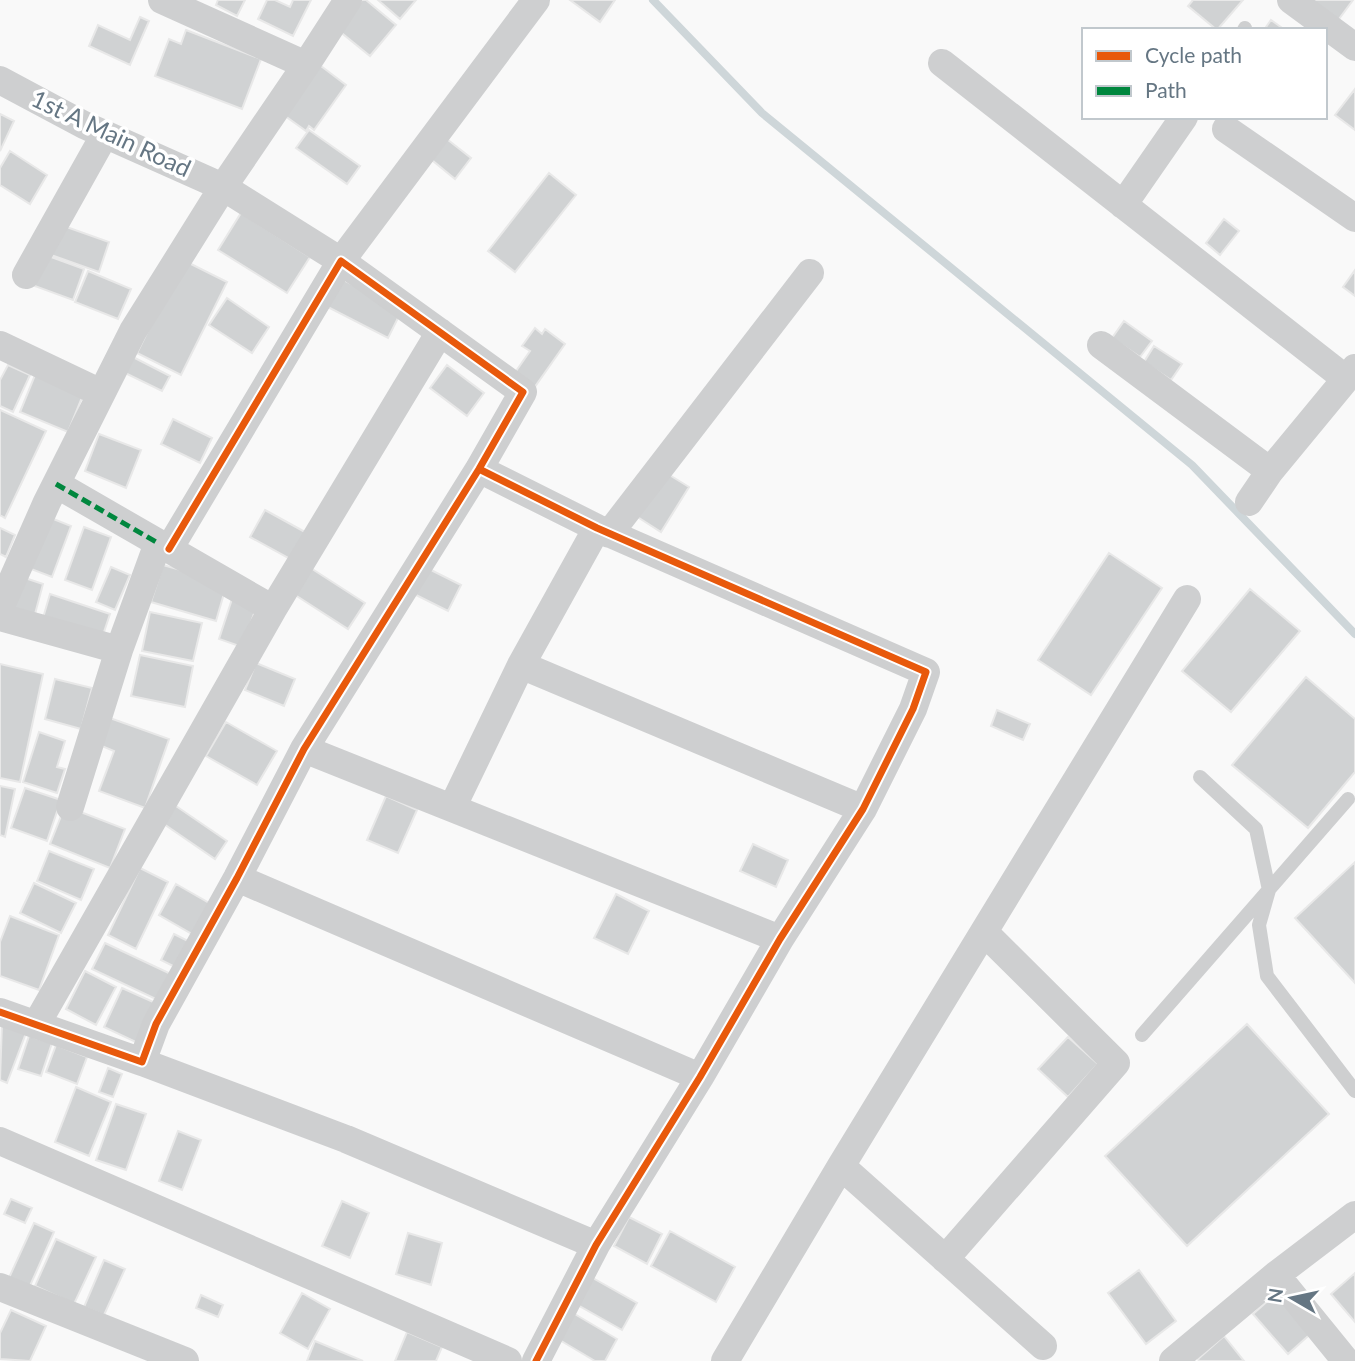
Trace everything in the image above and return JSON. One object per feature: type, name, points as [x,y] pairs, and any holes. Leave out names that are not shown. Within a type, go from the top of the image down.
[{"type":"street","points":[[162,0],[306,65]]},
{"type":"street","points":[[0,608],[56,484],[133,331],[223,187],[348,0]]},
{"type":"street","points":[[71,807],[119,650],[163,546],[341,261],[536,0]]},
{"type":"street","points":[[1291,0],[1355,47]]},
{"type":"street","points":[[942,63],[1123,205],[1350,374],[1270,471],[1249,502]]},
{"type":"street","name":"1st A Main Road","points":[[0,80],[104,134],[223,187],[341,261],[523,392],[479,469]]},
{"type":"street","points":[[1123,205],[1183,119]]},
{"type":"street","points":[[1226,128],[1355,218]]},
{"type":"street","points":[[26,275],[104,134]]},
{"type":"street","points":[[452,808],[521,665],[603,531],[810,273]]},
{"type":"street","points":[[36,1025],[274,609],[440,332]]},
{"type":"street","points":[[0,345],[101,393]]},
{"type":"street","points":[[1101,345],[1270,471]]},
{"type":"street","points":[[142,1062],[156,1024],[237,878],[304,749],[479,469],[603,531],[926,672],[914,709],[863,809],[780,939],[700,1077],[596,1245],[536,1361]]},
{"type":"street","points":[[56,484],[274,609]]},
{"type":"street","points":[[725,1361],[1187,599]]},
{"type":"street","points":[[0,617],[119,650]]},
{"type":"street","points":[[521,665],[863,809]]},
{"type":"street","points":[[304,749],[780,939]]},
{"type":"street","points":[[237,878],[700,1077]]},
{"type":"street","points":[[945,1259],[1116,1063],[984,932]]},
{"type":"street","points":[[0,1012],[346,1139],[596,1245]]},
{"type":"street","points":[[0,1141],[508,1361]]},
{"type":"street","points":[[841,1166],[1043,1346]]},
{"type":"street","points":[[1173,1361],[1276,1275],[1355,1214]]},
{"type":"street","points":[[1276,1275],[1346,1361]]},
{"type":"street","points":[[0,1287],[167,1357]]},
{"type":"lane","points":[[1200,777],[1256,829],[1269,890],[1259,925],[1267,976],[1355,1091]]},
{"type":"lane","points":[[1142,1035],[1348,799]]},
{"type":"building","points":[[218,0],[245,0],[237,16],[216,5]]},
{"type":"building","points":[[267,0],[275,0],[290,7],[293,0],[311,0],[293,36],[258,19]]},
{"type":"building","points":[[362,0],[366,0],[396,25],[370,56],[338,30]]},
{"type":"building","points":[[378,0],[416,0],[400,19]]},
{"type":"building","points":[[570,0],[615,0],[600,22]]},
{"type":"building","points":[[1193,0],[1243,0],[1219,28],[1215,28],[1188,6]]},
{"type":"building","points":[[1310,0],[1353,0],[1336,23]]},
{"type":"building","points":[[140,17],[149,21],[130,65],[89,46],[98,25],[130,40]]},
{"type":"building","points":[[1271,20],[1282,28],[1265,28]]},
{"type":"building","points":[[186,30],[261,59],[242,109],[155,76],[169,39],[181,44]]},
{"type":"building","points":[[317,63],[346,85],[314,130],[309,126],[306,131],[281,113]]},
{"type":"building","points":[[1355,89],[1355,130],[1335,115]]},
{"type":"building","points":[[0,114],[14,121],[0,151]]},
{"type":"building","points":[[309,130],[360,166],[347,184],[296,148]]},
{"type":"building","points":[[443,136],[471,158],[455,179],[427,156]]},
{"type":"building","points":[[10,151],[47,175],[30,204],[0,185],[0,168]]},
{"type":"building","points":[[549,173],[576,195],[515,272],[488,251]]},
{"type":"building","points":[[241,213],[310,257],[287,293],[218,250]]},
{"type":"building","points":[[1224,219],[1239,231],[1220,255],[1206,243]]},
{"type":"building","points":[[61,225],[109,242],[99,272],[51,255]]},
{"type":"building","points":[[43,254],[84,269],[73,300],[32,285]]},
{"type":"building","points":[[183,260],[227,282],[181,375],[137,353]]},
{"type":"building","points":[[1355,270],[1355,296],[1343,287]]},
{"type":"building","points":[[88,271],[131,289],[118,319],[75,302]]},
{"type":"building","points":[[334,275],[402,310],[388,338],[320,303]]},
{"type":"building","points":[[227,298],[269,327],[252,353],[209,325]]},
{"type":"building","points":[[1124,321],[1152,341],[1140,357],[1112,338]]},
{"type":"building","points":[[535,328],[542,334],[545,329],[565,344],[534,388],[514,374],[530,351],[522,346]]},
{"type":"building","points":[[1154,346],[1182,364],[1171,380],[1144,362]]},
{"type":"building","points":[[129,355],[170,376],[162,391],[121,371]]},
{"type":"building","points":[[8,365],[30,375],[13,412],[0,406],[0,380]]},
{"type":"building","points":[[447,365],[484,393],[467,416],[430,388]]},
{"type":"building","points":[[35,375],[83,395],[68,432],[20,412]]},
{"type":"building","points":[[0,410],[46,431],[5,518],[0,515]]},
{"type":"building","points":[[173,419],[212,438],[200,463],[161,444]]},
{"type":"building","points":[[99,434],[141,450],[126,488],[85,471]]},
{"type":"building","points":[[663,471],[689,487],[661,532],[636,516]]},
{"type":"building","points":[[265,510],[305,532],[290,559],[250,537]]},
{"type":"building","points":[[51,518],[71,526],[52,577],[31,569]]},
{"type":"building","points":[[84,527],[111,537],[92,590],[65,580]]},
{"type":"building","points":[[0,528],[15,535],[6,557],[0,554]]},
{"type":"building","points":[[1109,553],[1162,588],[1091,695],[1038,660]]},
{"type":"building","points":[[163,565],[227,583],[216,621],[151,602]]},
{"type":"building","points":[[306,565],[365,603],[348,629],[289,591]]},
{"type":"building","points":[[423,566],[461,585],[448,611],[410,592]]},
{"type":"building","points":[[111,567],[130,575],[115,610],[96,602]]},
{"type":"building","points":[[19,576],[43,584],[35,614],[10,607]]},
{"type":"building","points":[[1250,589],[1300,631],[1231,712],[1182,671]]},
{"type":"building","points":[[50,594],[110,614],[102,638],[43,618]]},
{"type":"building","points":[[232,599],[256,608],[242,647],[219,639]]},
{"type":"building","points":[[150,612],[202,623],[193,661],[142,651]]},
{"type":"building","points":[[140,655],[193,666],[185,707],[131,696]]},
{"type":"building","points":[[256,663],[295,679],[284,706],[245,690]]},
{"type":"building","points":[[0,664],[43,674],[20,782],[0,778]]},
{"type":"building","points":[[1306,677],[1355,719],[1355,772],[1308,828],[1232,765]]},
{"type":"building","points":[[55,679],[92,688],[81,729],[45,719]]},
{"type":"building","points":[[997,710],[1030,724],[1023,740],[991,726]]},
{"type":"building","points":[[107,717],[169,739],[145,808],[99,791],[114,751],[97,744]]},
{"type":"building","points":[[226,722],[277,751],[257,785],[206,756]]},
{"type":"building","points":[[39,732],[65,741],[57,767],[65,769],[57,793],[23,782]]},
{"type":"building","points":[[0,786],[15,789],[5,837],[0,835]]},
{"type":"building","points":[[25,788],[61,800],[47,841],[11,828]]},
{"type":"building","points":[[386,796],[417,810],[398,853],[367,840]]},
{"type":"building","points":[[173,804],[227,841],[215,859],[161,822]]},
{"type":"building","points":[[65,806],[125,829],[110,868],[50,844]]},
{"type":"building","points":[[753,844],[788,860],[776,887],[740,871]]},
{"type":"building","points":[[49,851],[94,869],[81,900],[37,881]]},
{"type":"building","points":[[1355,862],[1355,983],[1295,918]]},
{"type":"building","points":[[140,868],[168,882],[136,949],[108,935]]},
{"type":"building","points":[[34,883],[76,903],[61,933],[20,913]]},
{"type":"building","points":[[176,884],[216,907],[199,938],[159,915]]},
{"type":"building","points":[[616,894],[649,911],[628,954],[594,938]]},
{"type":"building","points":[[10,916],[59,935],[39,990],[0,976],[0,942]]},
{"type":"building","points":[[174,934],[192,943],[179,969],[161,960]]},
{"type":"building","points":[[105,943],[173,975],[160,1001],[92,969]]},
{"type":"building","points":[[85,971],[116,987],[96,1025],[66,1009]]},
{"type":"building","points":[[122,988],[160,1005],[142,1045],[104,1027]]},
{"type":"building","points":[[2,1023],[26,1033],[7,1083],[0,1080]]},
{"type":"building","points":[[1247,1024],[1329,1114],[1187,1246],[1105,1156]]},
{"type":"building","points":[[29,1036],[52,1043],[41,1076],[18,1069]]},
{"type":"building","points":[[1068,1037],[1098,1064],[1068,1097],[1038,1069]]},
{"type":"building","points":[[56,1045],[87,1057],[77,1084],[46,1072]]},
{"type":"building","points":[[108,1068],[122,1074],[113,1097],[99,1092]]},
{"type":"building","points":[[76,1087],[111,1102],[89,1156],[55,1142]]},
{"type":"building","points":[[116,1104],[146,1114],[126,1170],[96,1160]]},
{"type":"building","points":[[178,1131],[201,1140],[182,1190],[159,1181]]},
{"type":"building","points":[[11,1199],[32,1208],[25,1223],[4,1214]]},
{"type":"building","points":[[342,1201],[369,1213],[350,1258],[322,1246]]},
{"type":"building","points":[[629,1217],[662,1234],[647,1264],[614,1246]]},
{"type":"building","points":[[34,1223],[54,1232],[29,1288],[8,1280]]},
{"type":"building","points":[[670,1231],[735,1267],[716,1302],[651,1266]]},
{"type":"building","points":[[408,1233],[442,1243],[431,1285],[396,1274]]},
{"type":"building","points":[[56,1239],[96,1257],[74,1304],[35,1286]]},
{"type":"building","points":[[104,1260],[125,1269],[104,1315],[84,1307]]},
{"type":"building","points":[[1139,1270],[1176,1321],[1146,1344],[1108,1293]]},
{"type":"building","points":[[1355,1273],[1355,1322],[1331,1294]]},
{"type":"building","points":[[591,1277],[637,1303],[622,1330],[576,1304]]},
{"type":"building","points":[[1281,1289],[1316,1329],[1288,1354],[1253,1314]]},
{"type":"building","points":[[302,1293],[330,1309],[308,1349],[280,1333]]},
{"type":"building","points":[[201,1295],[223,1305],[218,1317],[196,1308]]},
{"type":"building","points":[[11,1310],[46,1326],[30,1361],[0,1359],[0,1333]]},
{"type":"building","points":[[573,1313],[617,1339],[605,1361],[595,1361],[558,1339]]},
{"type":"building","points":[[407,1332],[442,1347],[436,1361],[395,1361]]},
{"type":"building","points":[[1224,1336],[1244,1361],[1199,1361],[1198,1359]]},
{"type":"building","points":[[315,1341],[363,1361],[307,1361]]},
{"type":"waterway","points":[[653,0],[762,113],[1192,465],[1355,634]]},
{"type":"marked path","points":[[56,484],[158,543]]},
{"type":"cycle path","points":[[0,1012],[142,1062],[156,1024],[237,878],[304,749],[479,469],[523,392],[341,261],[169,549]]},
{"type":"cycle path","points":[[479,469],[597,528],[926,672],[913,709],[863,809],[780,939],[700,1077],[596,1245],[536,1361]]}]
